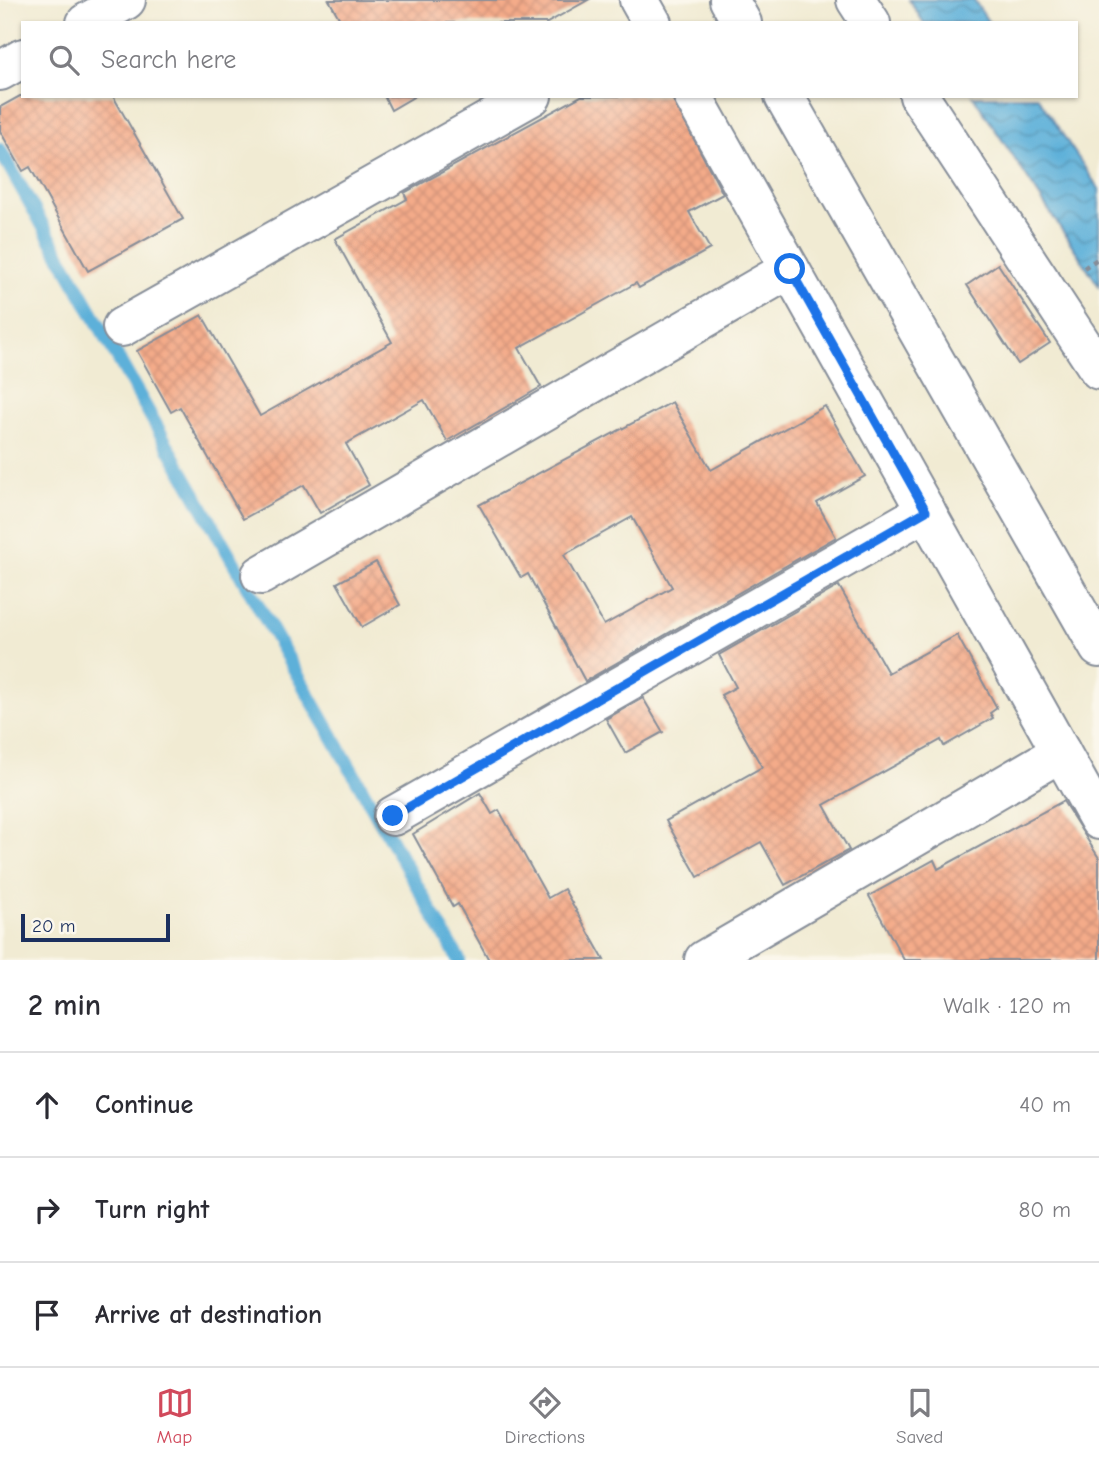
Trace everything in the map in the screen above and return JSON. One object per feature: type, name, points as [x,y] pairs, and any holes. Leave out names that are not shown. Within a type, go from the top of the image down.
[{"type":"street","points":[[89,21],[126,0]]},
{"type":"street","points":[[639,0],[651,21]]},
{"type":"street","points":[[729,0],[741,21]]},
{"type":"street","points":[[856,0],[870,21]]},
{"type":"street","points":[[0,71],[21,59]]},
{"type":"street","points":[[122,327],[527,98]]},
{"type":"street","points":[[694,98],[1099,820]]},
{"type":"street","points":[[785,98],[1099,648]]},
{"type":"street","points":[[920,98],[1099,370]]},
{"type":"street","points":[[261,575],[790,269]]},
{"type":"street","points":[[393,816],[926,511]]},
{"type":"street","points":[[704,960],[1061,752]]},
{"type":"water","points":[[909,0],[974,0],[988,21],[923,21]]},
{"type":"water","points":[[974,98],[1038,98],[1099,189],[1099,286]]},
{"type":"building","points":[[329,0],[588,0],[551,21],[341,21]]},
{"type":"building","points":[[20,96],[114,98],[183,219],[88,271],[30,167],[23,171],[0,131],[0,107]]},
{"type":"building","points":[[385,98],[412,98],[391,110]]},
{"type":"building","points":[[577,98],[672,98],[723,194],[689,212],[710,249],[639,288],[636,283],[519,348],[541,387],[447,441],[424,400],[346,444],[369,485],[320,513],[304,485],[243,519],[180,407],[171,412],[137,351],[202,315],[260,416],[392,342],[335,239],[407,199],[404,193]]},
{"type":"building","points":[[998,264],[1050,343],[1018,364],[967,285]]},
{"type":"building","points":[[672,402],[711,470],[825,406],[865,476],[817,503],[836,537],[585,681],[528,574],[521,578],[479,505]],"holes":[[[632,517],[672,587],[604,625],[564,555]]]},
{"type":"building","points":[[376,562],[400,605],[362,627],[337,583]]},
{"type":"building","points":[[839,586],[888,673],[957,635],[997,708],[990,713],[993,718],[944,746],[941,740],[824,805],[849,850],[785,885],[761,842],[698,877],[666,821],[762,767],[721,695],[736,687],[719,655]]},
{"type":"building","points":[[643,698],[663,732],[625,753],[606,719]]},
{"type":"building","points":[[480,793],[492,814],[499,810],[548,898],[564,889],[604,960],[489,960],[458,904],[453,907],[413,834]]},
{"type":"building","points":[[1063,801],[1099,858],[1099,960],[904,960],[869,896],[934,860],[938,869]]},
{"type":"waterway","points":[[0,150],[459,960]]},
{"type":"route","points":[[393,816],[926,511],[790,269]]}]
